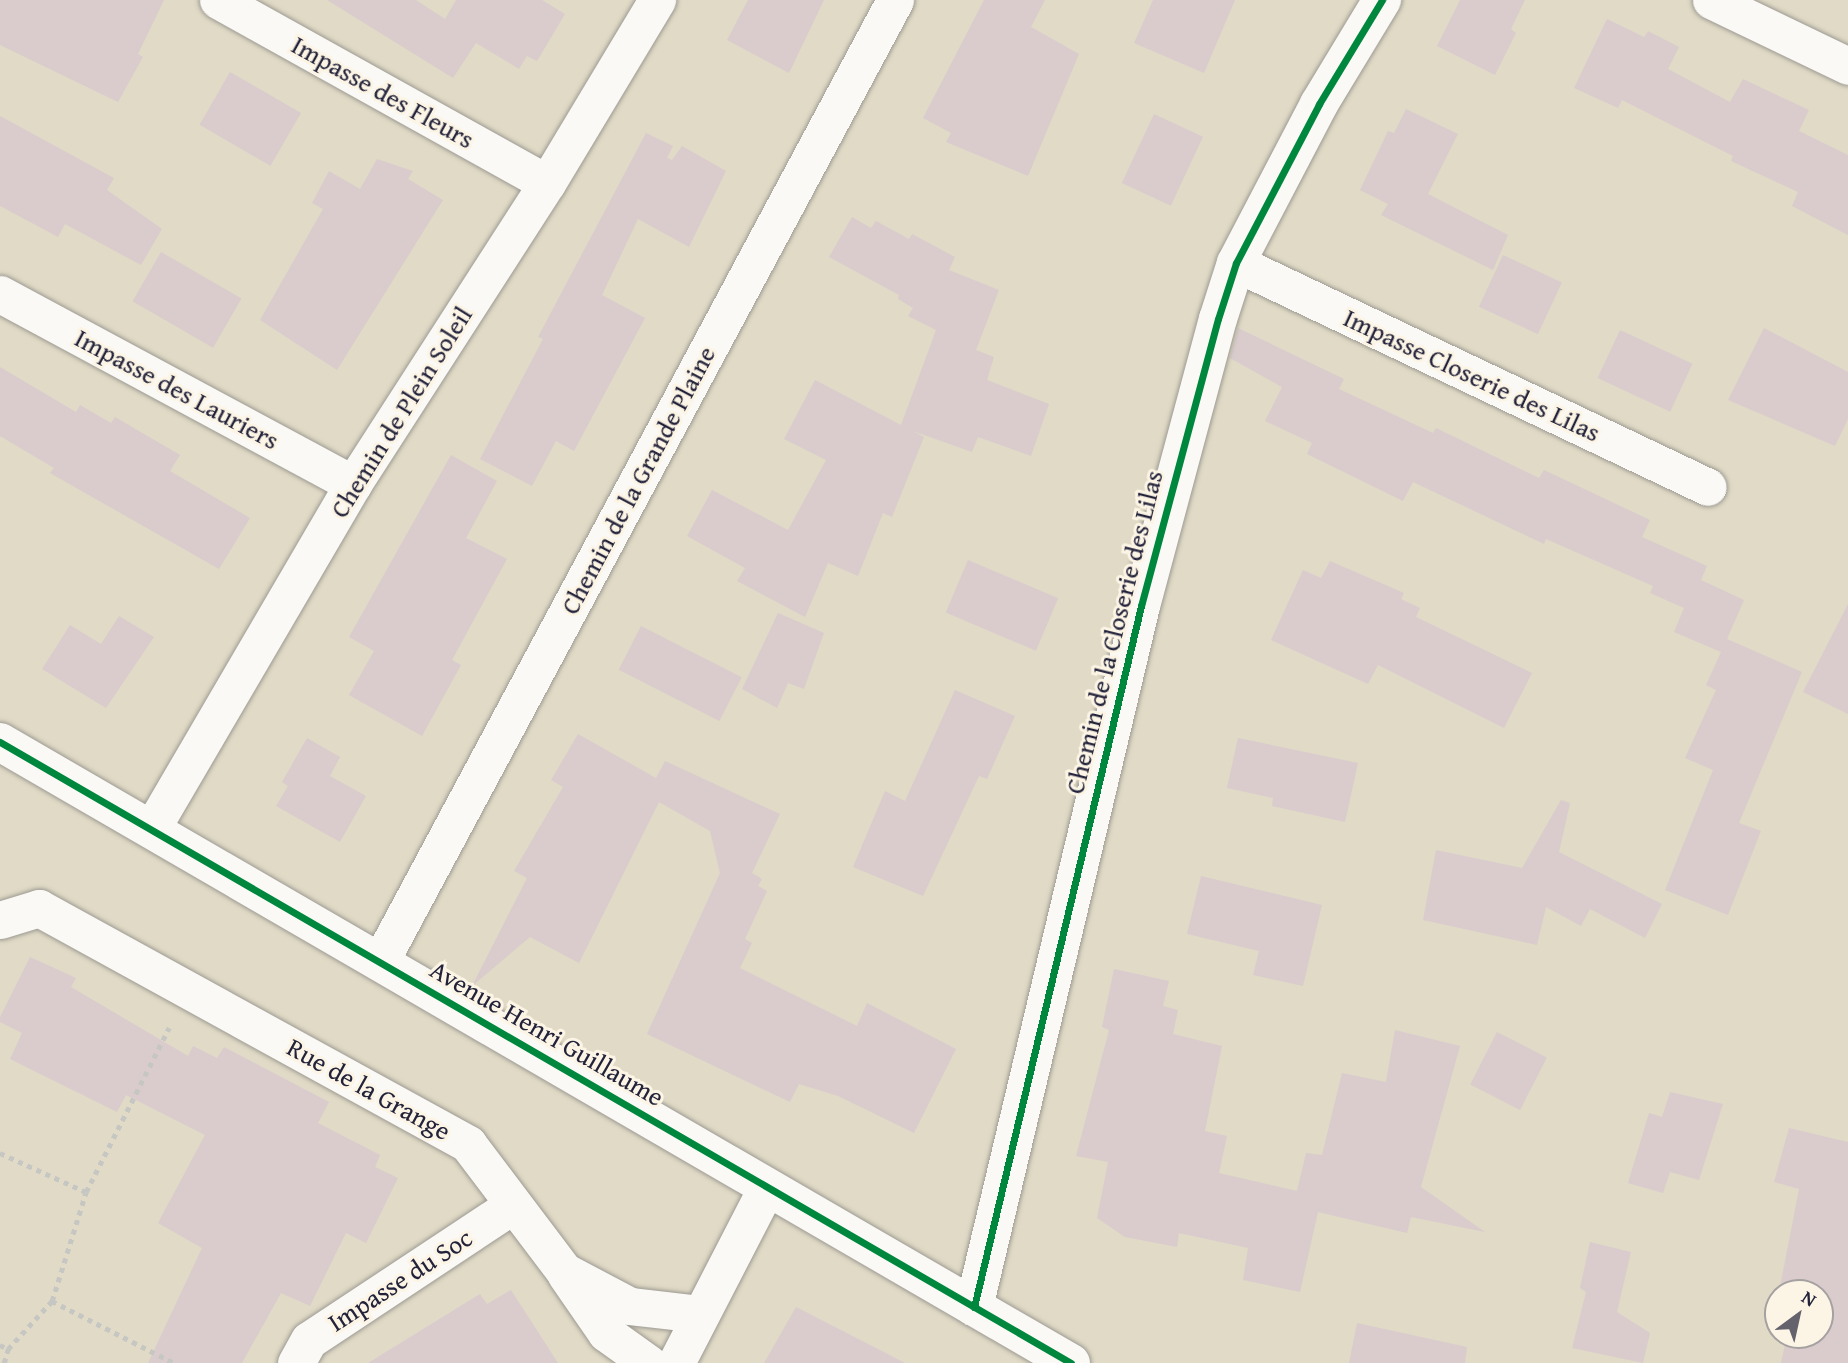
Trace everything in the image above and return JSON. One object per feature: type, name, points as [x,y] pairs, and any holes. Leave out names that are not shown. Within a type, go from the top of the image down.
[{"type":"street","name":"Impasse des Fleurs","points":[[218,0],[547,183]]},
{"type":"street","name":"Chemin de Plein Soleil","points":[[152,828],[353,484],[547,183],[657,0]]},
{"type":"street","name":"Chemin de la Grande Plaine","points":[[381,960],[895,0]]},
{"type":"street","name":"Chemin de la Closerie des Lilas","points":[[974,1307],[1151,566],[1236,263],[1319,104],[1382,0]]},
{"type":"street","points":[[1711,0],[1848,66]]},
{"type":"street","name":"Impasse Closerie des Lilas","points":[[1236,263],[1708,487]]},
{"type":"street","name":"Impasse des Lauriers","points":[[0,294],[353,484]]},
{"type":"street","name":"Avenue Henri Guillaume","points":[[0,742],[381,960],[1071,1363]]},
{"type":"street","name":"Rue de la Grange","points":[[0,920],[39,908],[468,1144],[564,1271],[630,1306],[699,1314]]},
{"type":"street","points":[[676,1363],[767,1187]]},
{"type":"street","name":"Impasse du Soc","points":[[296,1363],[309,1340],[513,1205]]},
{"type":"street","points":[[564,1271],[606,1333],[648,1363]]},
{"type":"path","points":[[4,1363],[8,1349],[52,1301],[86,1192],[189,989]]},
{"type":"path","points":[[0,1153],[86,1192]]},
{"type":"path","points":[[52,1301],[174,1363]]},
{"type":"path","points":[[0,1345],[8,1349]]},
{"type":"building","points":[[0,0],[164,0],[138,54],[143,57],[118,102],[0,45]]},
{"type":"building","points":[[327,0],[416,0],[445,19],[456,0],[542,0],[565,14],[537,61],[527,56],[519,69],[476,43],[453,78]]},
{"type":"building","points":[[748,0],[824,0],[789,73],[727,40]]},
{"type":"building","points":[[984,0],[1045,0],[1031,27],[1079,54],[1028,176],[946,142],[951,133],[923,118]]},
{"type":"building","points":[[1153,0],[1235,0],[1204,73],[1134,43]]},
{"type":"building","points":[[1460,0],[1525,0],[1511,29],[1516,33],[1495,75],[1437,46]]},
{"type":"building","points":[[1607,19],[1644,37],[1648,31],[1679,47],[1668,69],[1730,102],[1743,79],[1809,110],[1799,131],[1848,155],[1848,235],[1792,206],[1798,192],[1731,161],[1733,156],[1622,100],[1618,108],[1574,88]]},
{"type":"building","points":[[230,72],[301,113],[271,166],[200,125]]},
{"type":"building","points":[[1406,109],[1458,134],[1428,194],[1508,235],[1493,270],[1381,215],[1388,204],[1360,190],[1388,131],[1394,133]]},
{"type":"building","points":[[1154,114],[1203,137],[1171,206],[1122,183]]},
{"type":"building","points":[[0,116],[114,178],[107,190],[162,229],[141,265],[65,224],[58,237],[0,206]]},
{"type":"building","points":[[646,133],[673,146],[667,158],[672,160],[682,146],[726,171],[689,247],[638,219],[602,295],[645,318],[574,451],[556,441],[532,486],[480,459],[543,339],[538,337]]},
{"type":"building","points":[[377,159],[413,171],[408,179],[443,200],[337,370],[260,320],[323,209],[312,203],[329,171],[360,189]]},
{"type":"building","points":[[852,217],[871,228],[876,221],[909,239],[912,234],[955,257],[949,270],[999,290],[976,350],[994,357],[987,380],[1049,404],[1031,456],[978,437],[972,452],[913,431],[924,437],[892,517],[883,513],[858,576],[828,563],[805,617],[737,581],[745,568],[687,536],[712,490],[788,530],[826,460],[784,439],[815,380],[901,425],[936,330],[908,316],[913,308],[898,299],[899,295],[829,257]]},
{"type":"building","points":[[161,252],[242,298],[213,348],[133,301]]},
{"type":"building","points":[[1503,255],[1562,282],[1538,334],[1479,307]]},
{"type":"building","points":[[1238,328],[1344,379],[1339,389],[1433,433],[1436,428],[1539,478],[1544,470],[1650,520],[1642,537],[1707,566],[1701,580],[1744,600],[1727,639],[1802,672],[1739,823],[1761,831],[1728,915],[1665,890],[1713,770],[1685,758],[1716,690],[1706,685],[1721,652],[1674,632],[1684,608],[1650,593],[1653,586],[1546,539],[1544,544],[1413,482],[1403,501],[1307,454],[1312,443],[1265,421],[1282,387],[1230,358]]},
{"type":"building","points":[[1764,328],[1848,372],[1848,419],[1835,446],[1728,400]]},
{"type":"building","points":[[1620,330],[1693,364],[1670,412],[1598,378]]},
{"type":"building","points":[[0,367],[76,412],[80,405],[111,423],[115,417],[180,455],[170,471],[250,518],[219,569],[50,473],[54,468],[0,436]]},
{"type":"building","points":[[451,455],[497,481],[466,538],[507,559],[452,660],[461,665],[422,736],[349,695],[374,651],[349,637]]},
{"type":"building","points":[[968,560],[1058,598],[1036,651],[946,612]]},
{"type":"building","points":[[1330,561],[1404,593],[1401,599],[1420,608],[1416,617],[1532,673],[1504,728],[1378,665],[1368,684],[1271,640],[1303,570],[1321,578]]},
{"type":"building","points":[[1848,604],[1848,714],[1803,692]]},
{"type":"building","points":[[778,613],[824,633],[804,689],[788,683],[777,708],[742,689]]},
{"type":"building","points":[[119,616],[154,637],[106,708],[42,669],[70,625],[101,644]]},
{"type":"building","points":[[641,626],[742,677],[719,721],[619,670]]},
{"type":"building","points":[[955,690],[1015,716],[987,779],[979,776],[923,896],[853,867],[885,791],[905,801]]},
{"type":"building","points":[[578,734],[656,778],[665,761],[780,814],[752,873],[762,879],[758,886],[767,891],[745,939],[752,943],[740,968],[857,1026],[867,1003],[956,1049],[914,1133],[838,1096],[799,1084],[790,1102],[647,1034],[720,873],[710,831],[659,802],[579,963],[530,937],[472,986],[527,878],[514,871],[563,787],[551,780]]},
{"type":"building","points":[[307,738],[340,757],[330,776],[366,796],[340,842],[276,806],[288,786],[282,782]]},
{"type":"building","points":[[1238,738],[1358,763],[1345,822],[1272,806],[1273,798],[1227,788]]},
{"type":"building","points":[[1561,800],[1570,803],[1559,852],[1662,904],[1645,938],[1590,909],[1581,926],[1546,907],[1537,945],[1423,920],[1436,850],[1522,868]]},
{"type":"building","points":[[1201,876],[1322,905],[1303,986],[1253,975],[1259,951],[1187,934]]},
{"type":"building","points":[[30,957],[76,978],[71,987],[188,1056],[193,1046],[217,1058],[224,1047],[329,1102],[318,1123],[380,1155],[375,1167],[398,1178],[366,1243],[346,1233],[310,1306],[281,1293],[242,1363],[148,1363],[202,1248],[158,1223],[205,1135],[126,1095],[117,1112],[10,1059],[22,1033],[0,1022],[0,1017]]},
{"type":"building","points":[[1114,969],[1169,981],[1163,1006],[1178,1010],[1173,1034],[1222,1046],[1205,1131],[1227,1136],[1219,1173],[1297,1191],[1306,1153],[1322,1155],[1342,1073],[1386,1082],[1395,1030],[1460,1046],[1421,1187],[1485,1232],[1411,1217],[1407,1233],[1318,1212],[1300,1292],[1243,1280],[1248,1248],[1179,1233],[1177,1247],[1125,1237],[1097,1218],[1108,1162],[1076,1156],[1109,1030],[1102,1027]]},
{"type":"building","points":[[1497,1032],[1547,1057],[1520,1110],[1470,1085]]},
{"type":"building","points":[[1670,1092],[1723,1104],[1699,1180],[1670,1172],[1663,1193],[1628,1183],[1649,1113],[1662,1117]]},
{"type":"building","points":[[1789,1128],[1848,1142],[1848,1363],[1781,1363],[1784,1349],[1834,1349],[1834,1279],[1782,1279],[1799,1189],[1774,1182]]},
{"type":"building","points":[[1590,1242],[1631,1252],[1617,1312],[1650,1333],[1643,1363],[1572,1348],[1586,1292],[1580,1288]]},
{"type":"building","points":[[511,1290],[558,1363],[368,1363],[480,1294],[487,1304]]},
{"type":"building","points":[[796,1307],[905,1363],[764,1363]]},
{"type":"building","points":[[1357,1323],[1467,1347],[1465,1363],[1349,1363]]},
{"type":"cycle path","points":[[974,1307],[1141,606],[1218,319],[1236,263],[1319,104],[1382,0]]},
{"type":"cycle path","points":[[0,742],[1071,1363]]}]
